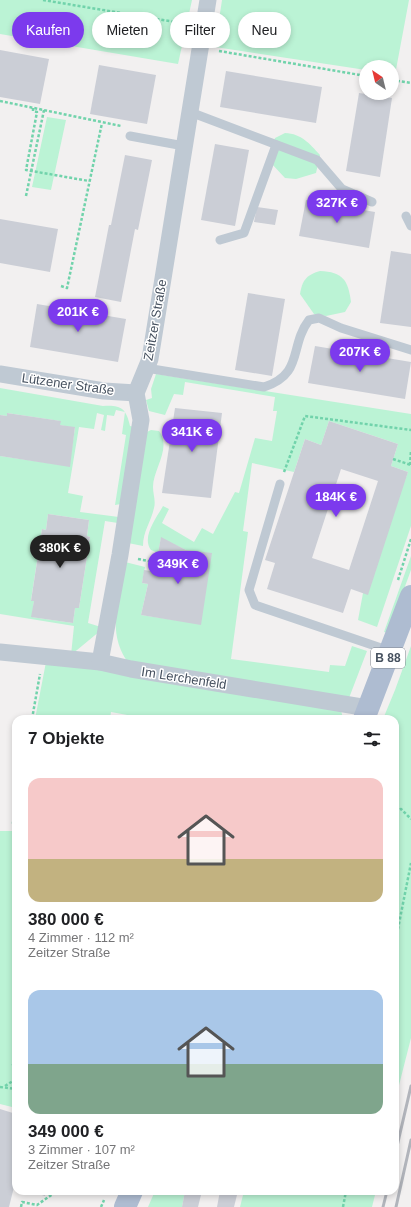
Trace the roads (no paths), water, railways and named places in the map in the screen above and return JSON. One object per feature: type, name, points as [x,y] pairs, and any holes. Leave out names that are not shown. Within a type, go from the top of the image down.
[{"type":"main road","name":"B 88","points":[[366,714],[411,596]]},
{"type":"main road","points":[[125,1207],[130,1195]]},
{"type":"street","name":"Zeitzer Straße","points":[[136,393],[150,359],[208,0]]},
{"type":"street","name":"Lützener Straße","points":[[0,374],[104,391],[136,393]]},
{"type":"street","points":[[100,662],[120,556],[141,420],[136,393]]},
{"type":"street","name":"Im Lerchenfeld","points":[[0,652],[100,662],[366,714]]},
{"type":"lane","points":[[190,112],[317,160],[342,189],[372,202]]},
{"type":"lane","points":[[130,136],[184,146]]},
{"type":"lane","points":[[220,240],[244,233],[276,145]]},
{"type":"lane","points":[[406,216],[411,226]]},
{"type":"lane","points":[[146,368],[264,387],[274,384],[284,377],[292,366],[303,328],[309,320],[318,318],[341,328],[411,350]]},
{"type":"lane","points":[[280,484],[249,590],[255,605],[390,651]]},
{"type":"railway","points":[[399,1138],[411,1086]]},
{"type":"railway","points":[[399,1194],[411,1140]]},
{"type":"railway","points":[[383,1207],[386,1195]]},
{"type":"railway","points":[[396,1207],[399,1195]]}]
